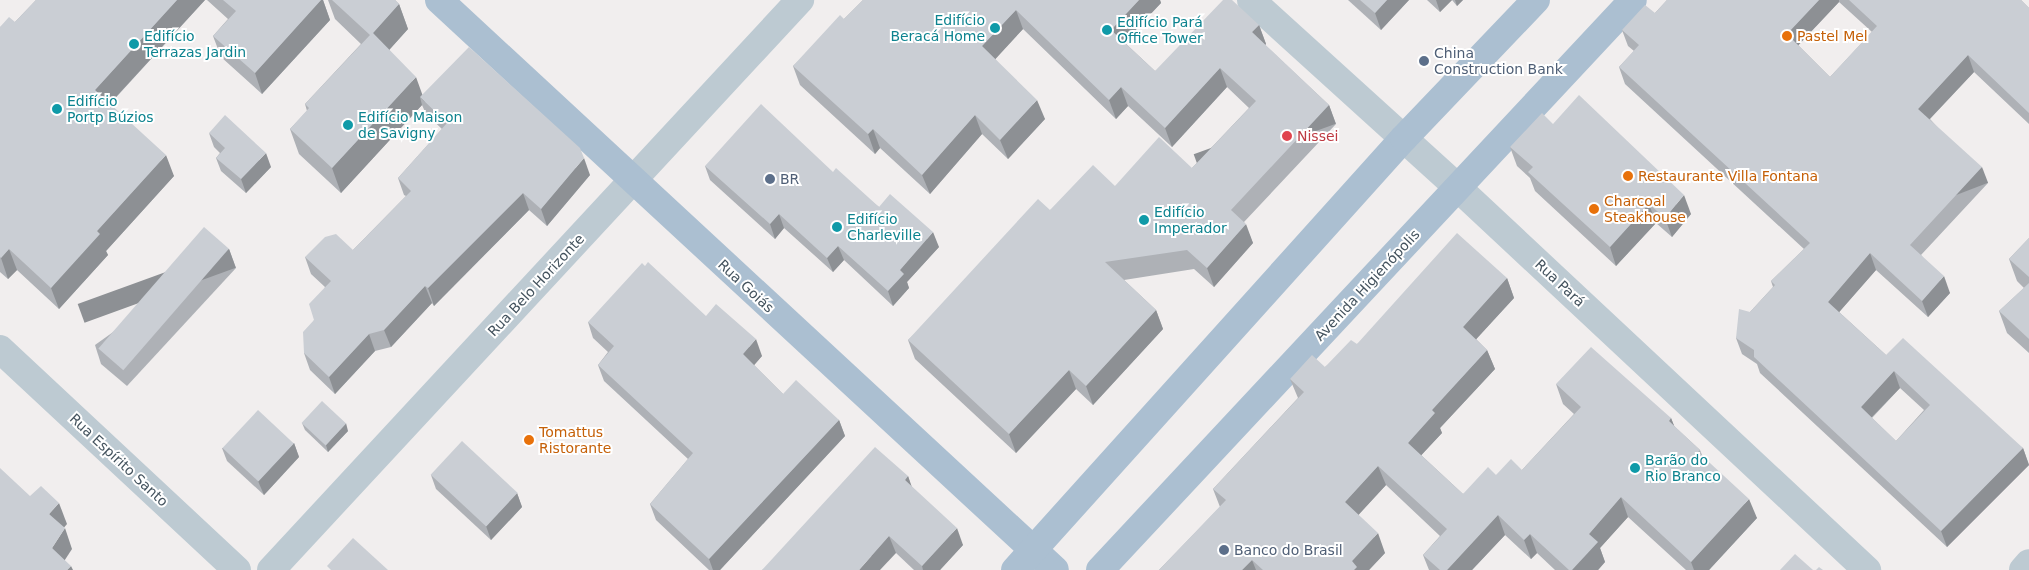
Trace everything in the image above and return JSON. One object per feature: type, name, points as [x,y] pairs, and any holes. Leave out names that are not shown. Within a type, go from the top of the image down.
[{"type":"main road","name":"Rua Goiás","points":[[439,0],[632,181],[1055,570]]},
{"type":"main road","points":[[1015,570],[1404,138],[1536,0]]},
{"type":"main road","name":"Avenida Higienópolis","points":[[1100,570],[1633,0]]},
{"type":"street","name":"Rua Belo Horizonte","points":[[271,570],[800,0]]},
{"type":"street","name":"Rua Pará","points":[[1251,0],[1404,138],[1867,570]]},
{"type":"street","name":"Rua Espírito Santo","points":[[0,349],[237,570]]},
{"type":"street","points":[[2023,570],[2029,563]]},
{"type":"building","points":[[36,0],[177,0],[95,90],[166,155],[97,231],[100,234],[51,288],[9,249],[0,257],[0,27],[9,17],[15,22]]},
{"type":"building","points":[[223,0],[321,0],[255,73],[213,36],[236,11]]},
{"type":"building","points":[[332,0],[395,0],[399,4],[373,33],[416,77],[332,168],[290,129],[309,108],[305,104],[370,35]]},
{"type":"building","points":[[863,0],[1139,0],[1111,30],[1155,71],[1223,0],[1232,0],[1259,25],[1252,32],[1329,105],[1231,210],[1246,224],[1207,268],[1187,250],[1105,262],[1156,310],[1086,386],[1069,370],[1009,434],[908,340],[1038,199],[1050,210],[1093,165],[1115,186],[1159,137],[1192,168],[1256,101],[1220,68],[1165,128],[1121,87],[1109,100],[1016,10],[982,46],[1037,100],[1000,140],[975,115],[922,175],[873,129],[868,134],[793,66],[840,15],[844,19]]},
{"type":"building","points":[[1360,0],[1387,0],[1375,13]]},
{"type":"building","points":[[1667,0],[1819,0],[1787,34],[1830,77],[1877,26],[1849,0],[2021,0],[2029,8],[2029,113],[1968,55],[1918,109],[1982,167],[1910,245],[1944,276],[1922,301],[1870,253],[1828,302],[1886,355],[1903,338],[2023,448],[1941,531],[1754,357],[1754,350],[1736,338],[1739,309],[1750,312],[1775,285],[1771,281],[1810,243],[1619,67],[1639,45],[1622,30],[1645,5],[1655,13]],"holes":[[[1894,371],[1930,405],[1896,441],[1861,407]]]},
{"type":"building","points":[[469,47],[580,148],[584,158],[541,209],[523,193],[428,288],[425,286],[384,330],[369,334],[329,377],[304,353],[303,332],[314,320],[309,304],[331,281],[305,257],[325,237],[336,234],[353,250],[411,191],[398,178],[447,123],[420,97]]},
{"type":"building","points":[[1579,95],[1684,195],[1665,218],[1649,204],[1610,247],[1528,172],[1533,167],[1510,147],[1542,113],[1553,124]]},
{"type":"building","points":[[761,104],[833,172],[836,168],[879,207],[890,194],[933,232],[900,270],[904,274],[888,291],[838,246],[827,258],[779,214],[770,224],[705,166]]},
{"type":"building","points":[[225,115],[266,153],[241,179],[216,158],[225,148],[209,133]]},
{"type":"building","points":[[204,227],[229,249],[123,370],[98,349]]},
{"type":"building","points":[[1457,233],[1507,278],[1463,327],[1487,350],[1432,410],[1435,413],[1408,443],[1463,494],[1488,467],[1496,475],[1511,459],[1522,470],[1581,407],[1556,384],[1591,347],[1671,418],[1669,421],[1700,450],[1698,452],[1749,499],[1691,562],[1621,497],[1589,534],[1598,542],[1572,570],[1569,570],[1530,534],[1524,540],[1498,515],[1447,570],[1440,570],[1423,555],[1447,529],[1378,466],[1345,502],[1378,533],[1352,561],[1357,567],[1354,570],[1263,570],[1252,560],[1242,570],[1159,570],[1226,500],[1213,489],[1304,392],[1290,379],[1312,355],[1325,367],[1351,340],[1357,344]]},
{"type":"building","points":[[2029,238],[2029,277],[2009,259]]},
{"type":"building","points":[[648,262],[706,316],[716,304],[756,339],[743,354],[783,394],[796,380],[839,420],[709,559],[650,504],[693,453],[598,365],[614,346],[588,322],[642,263],[645,266]]},
{"type":"building","points":[[2029,283],[2029,339],[1999,311]]},
{"type":"building","points":[[322,401],[346,424],[326,445],[302,423]]},
{"type":"building","points":[[258,410],[294,443],[258,481],[223,448]]},
{"type":"building","points":[[462,441],[518,493],[486,526],[431,475]]},
{"type":"building","points":[[875,447],[908,476],[905,480],[957,528],[922,566],[889,536],[859,570],[762,570]]},
{"type":"building","points":[[0,468],[30,496],[41,486],[59,503],[49,514],[65,528],[52,548],[71,566],[67,570],[0,570]]},
{"type":"building","points":[[353,538],[388,570],[331,570],[327,566]]},
{"type":"building","points":[[1795,554],[1813,570],[1780,570]]},
{"type":"place","name":"Edifício Beracá Home","points":[[995,28]]},
{"type":"place","name":"Edifício Pará Office Tower","points":[[1107,30]]},
{"type":"place","name":"Pastel Mel","points":[[1787,36]]},
{"type":"place","name":"Edifício Terrazas Jardin","points":[[134,44]]},
{"type":"place","name":"China Construction Bank","points":[[1424,61]]},
{"type":"place","name":"Edifício Portp Búzios","points":[[57,109]]},
{"type":"place","name":"Edifício Maison de Savigny","points":[[348,125]]},
{"type":"place","name":"Nissei","points":[[1287,136]]},
{"type":"place","name":"Restaurante Villa Fontana","points":[[1628,176]]},
{"type":"place","name":"BR","points":[[770,179]]},
{"type":"place","name":"Charcoal Steakhouse","points":[[1594,209]]},
{"type":"place","name":"Edifício Imperador","points":[[1144,220]]},
{"type":"place","name":"Edifício Charleville","points":[[837,227]]},
{"type":"place","name":"Tomattus Ristorante","points":[[529,440]]},
{"type":"place","name":"Barão do Rio Branco","points":[[1635,468]]},
{"type":"place","name":"Banco do Brasil","points":[[1224,550]]}]
